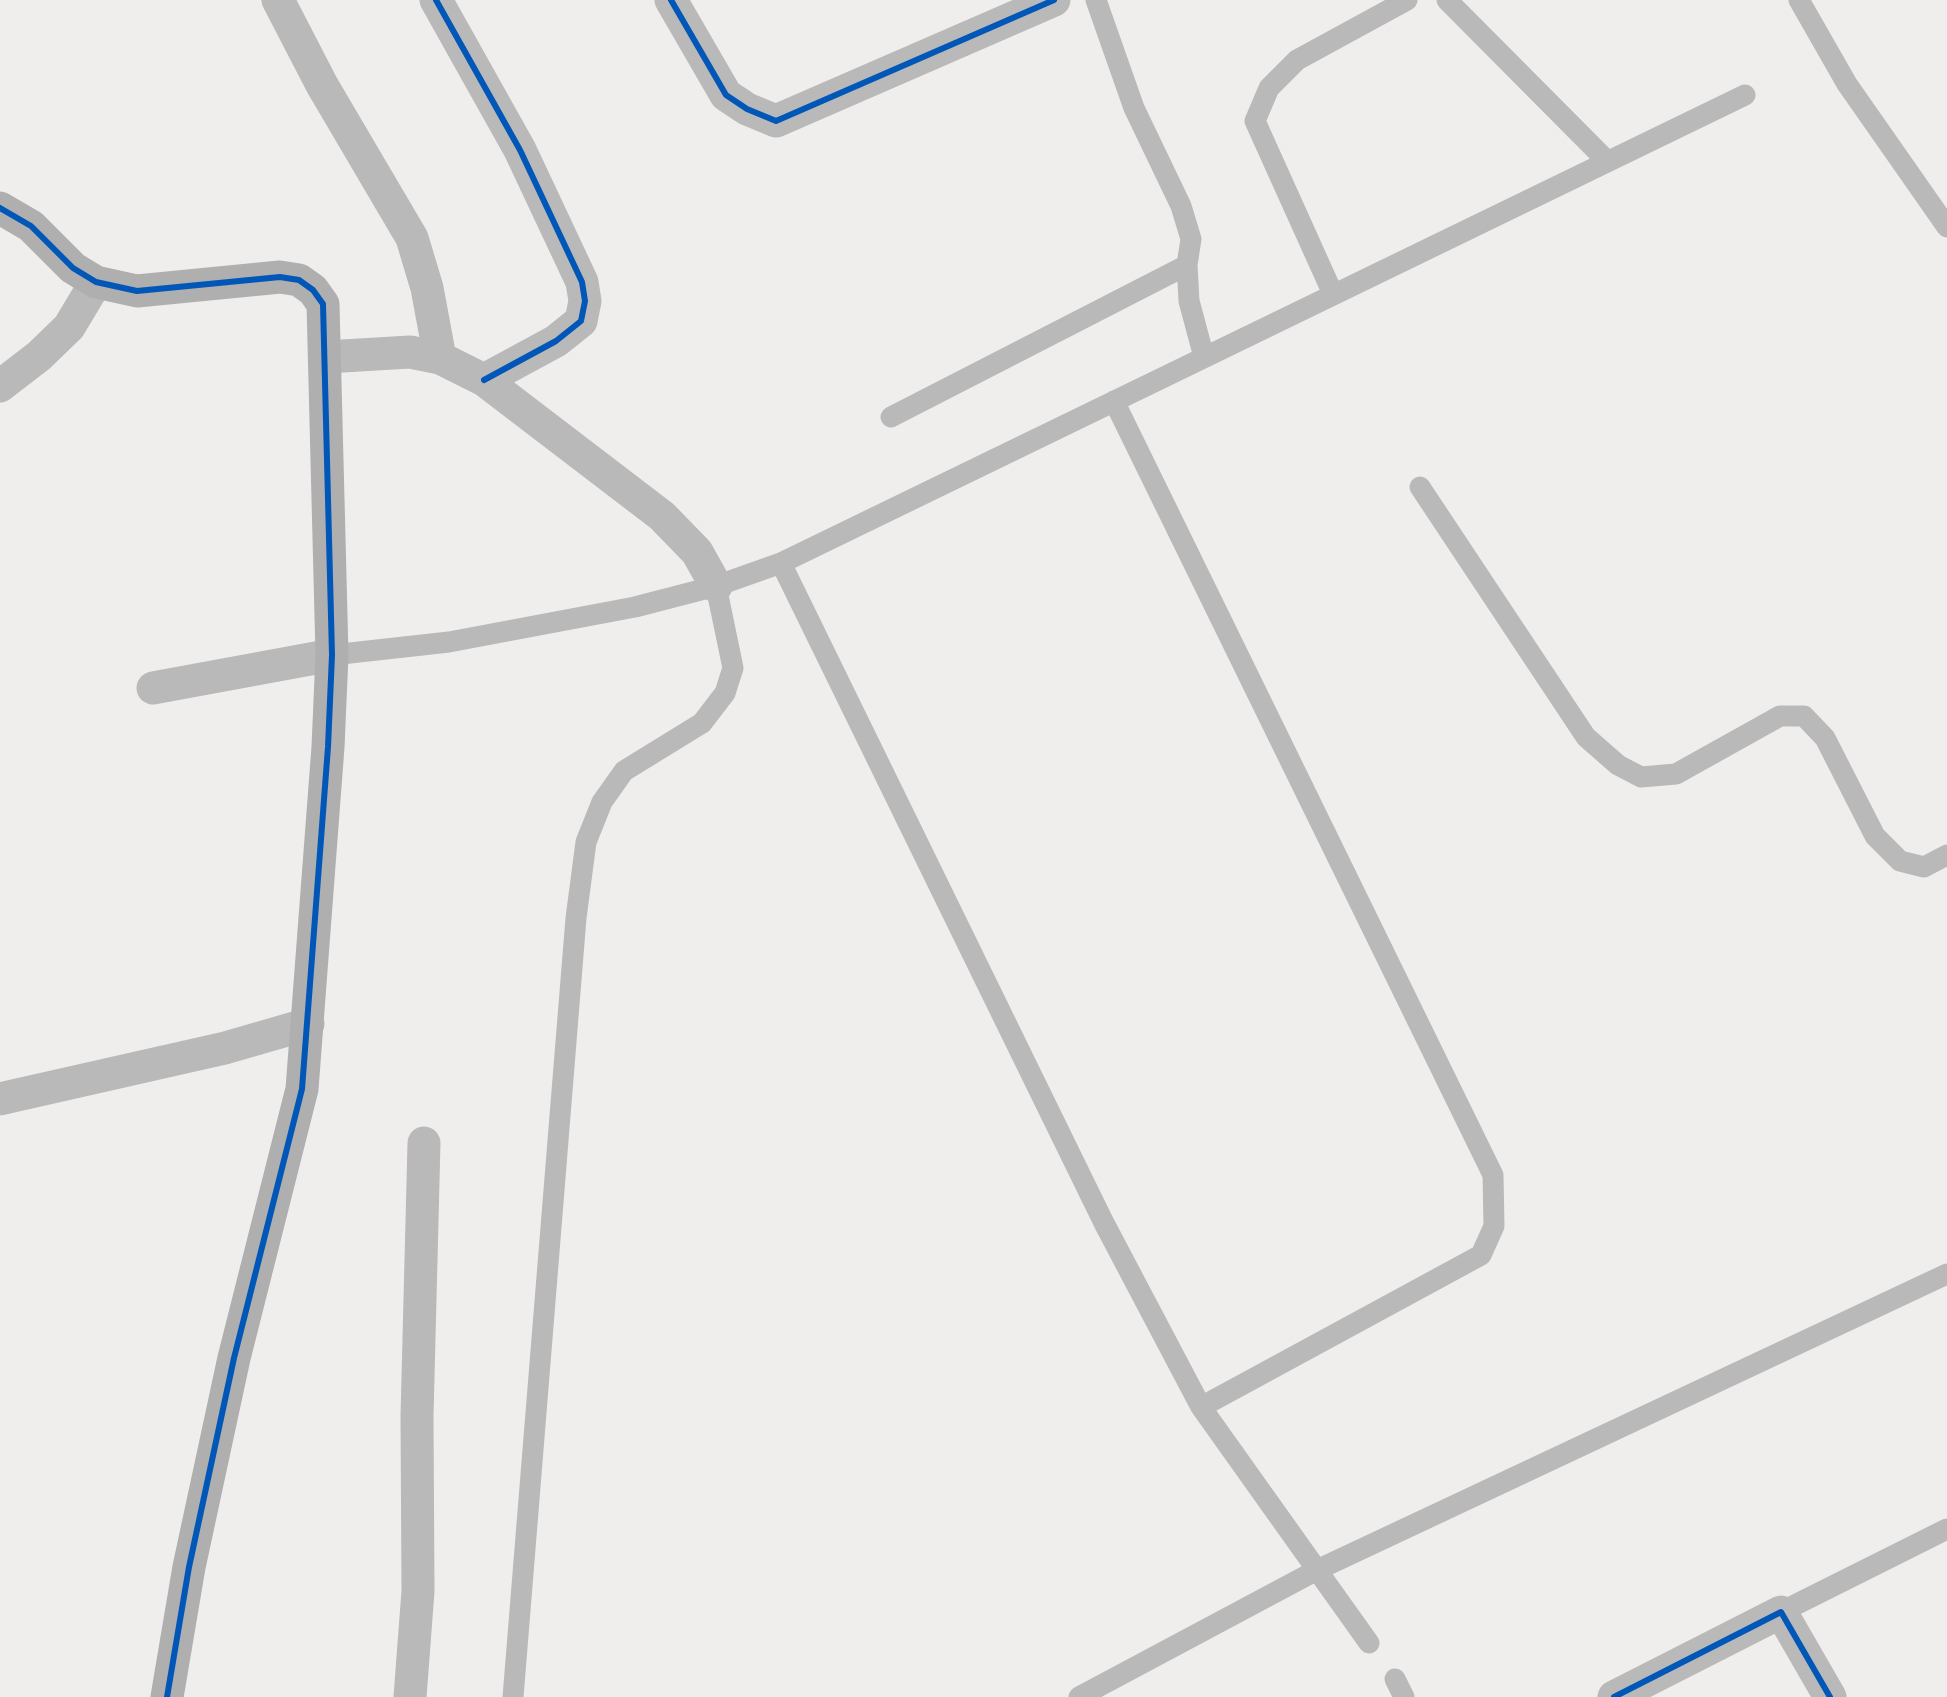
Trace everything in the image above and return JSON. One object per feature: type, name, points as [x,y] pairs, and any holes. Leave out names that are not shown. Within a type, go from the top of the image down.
[{"type":"street","points":[[278,0],[322,85],[412,238],[428,288],[440,358]]},
{"type":"street","points":[[435,0],[520,150],[582,282],[585,302],[581,321],[556,341],[484,380]]},
{"type":"street","points":[[670,0],[726,95],[747,110],[776,121],[1054,0]]},
{"type":"street","points":[[0,208],[31,226],[74,268],[96,282],[137,291],[280,277],[299,280],[313,290],[323,303],[332,655],[328,747],[302,1089],[234,1358],[189,1566],[167,1697]]},
{"type":"street","points":[[0,386],[39,356],[69,327],[96,282]]},
{"type":"street","points":[[326,357],[410,352],[440,358],[484,380],[662,516],[697,552],[717,586]]},
{"type":"street","points":[[153,688],[332,655]]},
{"type":"street","points":[[0,1099],[225,1048],[308,1024]]},
{"type":"street","points":[[410,1697],[418,1591],[417,1416],[424,1143]]},
{"type":"street","points":[[1614,1697],[1781,1612],[1830,1697]]},
{"type":"lane","points":[[1096,0],[1134,108],[1181,207],[1191,239],[1187,265],[1189,301],[1204,357]]},
{"type":"lane","points":[[1333,294],[1255,120],[1269,88],[1297,60],[1407,0]]},
{"type":"lane","points":[[1447,0],[1606,160]]},
{"type":"lane","points":[[1799,0],[1847,84],[1947,227]]},
{"type":"lane","points":[[332,655],[449,642],[635,607],[717,586],[781,563],[1606,160],[1745,95]]},
{"type":"lane","points":[[891,417],[1187,265]]},
{"type":"lane","points":[[1114,401],[1493,1175],[1494,1226],[1481,1256],[1201,1407]]},
{"type":"lane","points":[[1420,487],[1586,737],[1618,765],[1641,777],[1676,774],[1780,716],[1804,716],[1825,738],[1875,836],[1900,861],[1924,867],[1947,855]]},
{"type":"lane","points":[[781,563],[1104,1223],[1201,1407],[1369,1643]]},
{"type":"lane","points":[[513,1697],[576,918],[586,842],[602,802],[624,771],[702,723],[725,693],[733,668],[717,586]]},
{"type":"lane","points":[[1080,1697],[1317,1570],[1947,1274]]},
{"type":"lane","points":[[1781,1612],[1947,1528]]},
{"type":"cycle path","points":[[436,0],[520,150],[582,282],[585,301],[581,321],[556,341],[484,380]]},
{"type":"cycle path","points":[[671,0],[726,95],[747,109],[776,121],[1054,0]]},
{"type":"cycle path","points":[[0,208],[31,226],[73,268],[96,282],[137,291],[280,277],[299,280],[313,290],[323,304],[332,655],[328,747],[302,1089],[234,1358],[189,1567],[167,1697]]},
{"type":"cycle path","points":[[1614,1697],[1781,1612],[1830,1697]]}]
